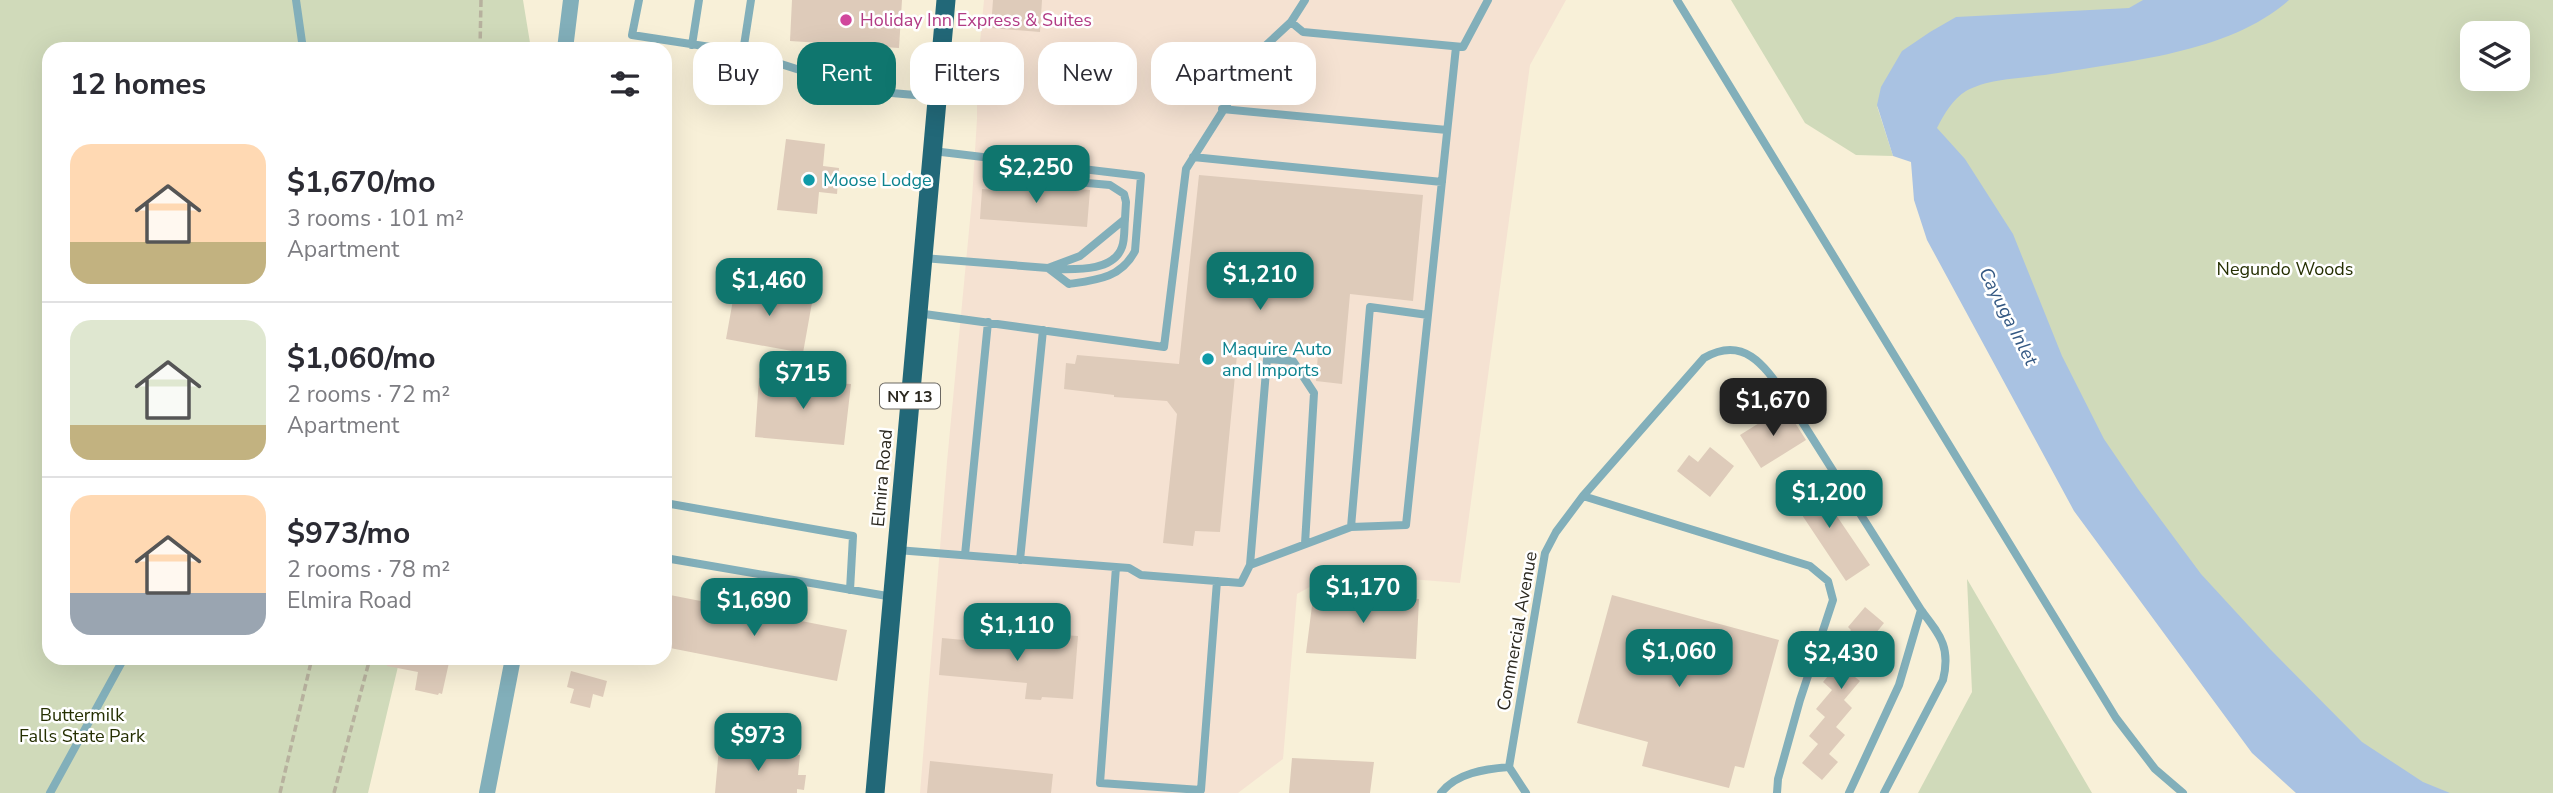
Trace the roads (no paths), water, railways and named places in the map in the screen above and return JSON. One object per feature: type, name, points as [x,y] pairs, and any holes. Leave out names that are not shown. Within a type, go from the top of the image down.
[{"type":"highway","name":"Elmira Road","points":[[943,42],[946,0]]},
{"type":"highway","name":"Elmira Road","points":[[876,793],[937,105]]},
{"type":"street","points":[[566,42],[571,0]]},
{"type":"street","points":[[487,793],[512,665]]},
{"type":"lane","points":[[296,0],[302,42]]},
{"type":"lane","points":[[639,0],[632,35],[692,45],[699,0]]},
{"type":"lane","points":[[745,42],[751,0]]},
{"type":"lane","points":[[917,313],[1164,347],[1186,169],[1262,49],[1291,22],[1305,0]]},
{"type":"lane","points":[[1291,22],[1303,32],[1462,47],[1488,0]]},
{"type":"lane","points":[[1677,0],[2116,718],[2155,769],[2183,793]]},
{"type":"lane","points":[[1250,565],[1351,527],[1406,525],[1456,47]]},
{"type":"lane","points":[[783,65],[847,85],[910,95]]},
{"type":"lane","points":[[1222,109],[1447,130]]},
{"type":"lane","points":[[933,151],[1141,176],[1135,251],[1129,262],[1101,280],[1069,284],[1048,268]]},
{"type":"lane","points":[[1193,157],[1442,182]]},
{"type":"lane","points":[[923,258],[1074,270],[1102,265],[1122,248],[1126,202],[1124,194],[1110,185],[1007,176],[989,158]]},
{"type":"lane","points":[[1048,268],[1080,256],[1125,219]]},
{"type":"lane","points":[[1351,527],[1370,307],[1428,315]]},
{"type":"lane","points":[[965,555],[988,322]]},
{"type":"lane","points":[[1020,559],[1043,330]]},
{"type":"lane","name":"Commercial Avenue","points":[[1509,767],[1545,553],[1556,532],[1592,482],[1704,358],[1728,349],[1741,351],[1752,357],[1769,373],[1921,610],[1940,635],[1946,651],[1943,680],[1884,793]]},
{"type":"lane","points":[[897,550],[1129,568],[1141,575],[1241,583],[1250,565],[1268,359],[1293,361],[1314,393],[1305,544]]},
{"type":"lane","points":[[1583,496],[1810,566],[1828,581],[1833,600],[1800,700],[1778,779],[1777,793]]},
{"type":"lane","points":[[672,504],[853,536],[850,590]]},
{"type":"lane","points":[[672,559],[893,597]]},
{"type":"lane","points":[[1116,567],[1100,783],[1201,790],[1217,581]]},
{"type":"lane","points":[[1849,793],[1899,685],[1921,610]]},
{"type":"lane","points":[[50,793],[120,665]]},
{"type":"lane","points":[[1441,793],[1449,782],[1474,773],[1509,767],[1526,793]]},
{"type":"water","name":"Cayuga Inlet","points":[[2143,0],[2289,0],[2265,18],[2237,32],[2176,52],[1996,81],[1975,87],[1961,94],[1937,128],[1965,159],[2013,234],[2062,356],[2104,439],[2201,574],[2362,742],[2423,782],[2450,793],[2296,793],[2252,753],[2074,511],[1927,240],[1914,200],[1911,162],[1893,156],[1877,105],[1881,87],[1902,51],[1930,32],[1956,17],[2129,8]]},
{"type":"place","name":"Holiday Inn Express & Suites","points":[[846,20]]},
{"type":"place","name":"Moose Lodge","points":[[809,180]]},
{"type":"place","name":"Maquire Auto and Imports","points":[[1208,359]]},
{"type":"park label","name":"Negundo Woods","points":[[2285,269]]},
{"type":"park label","name":"Buttermilk Falls State Park","points":[[82,725]]}]
